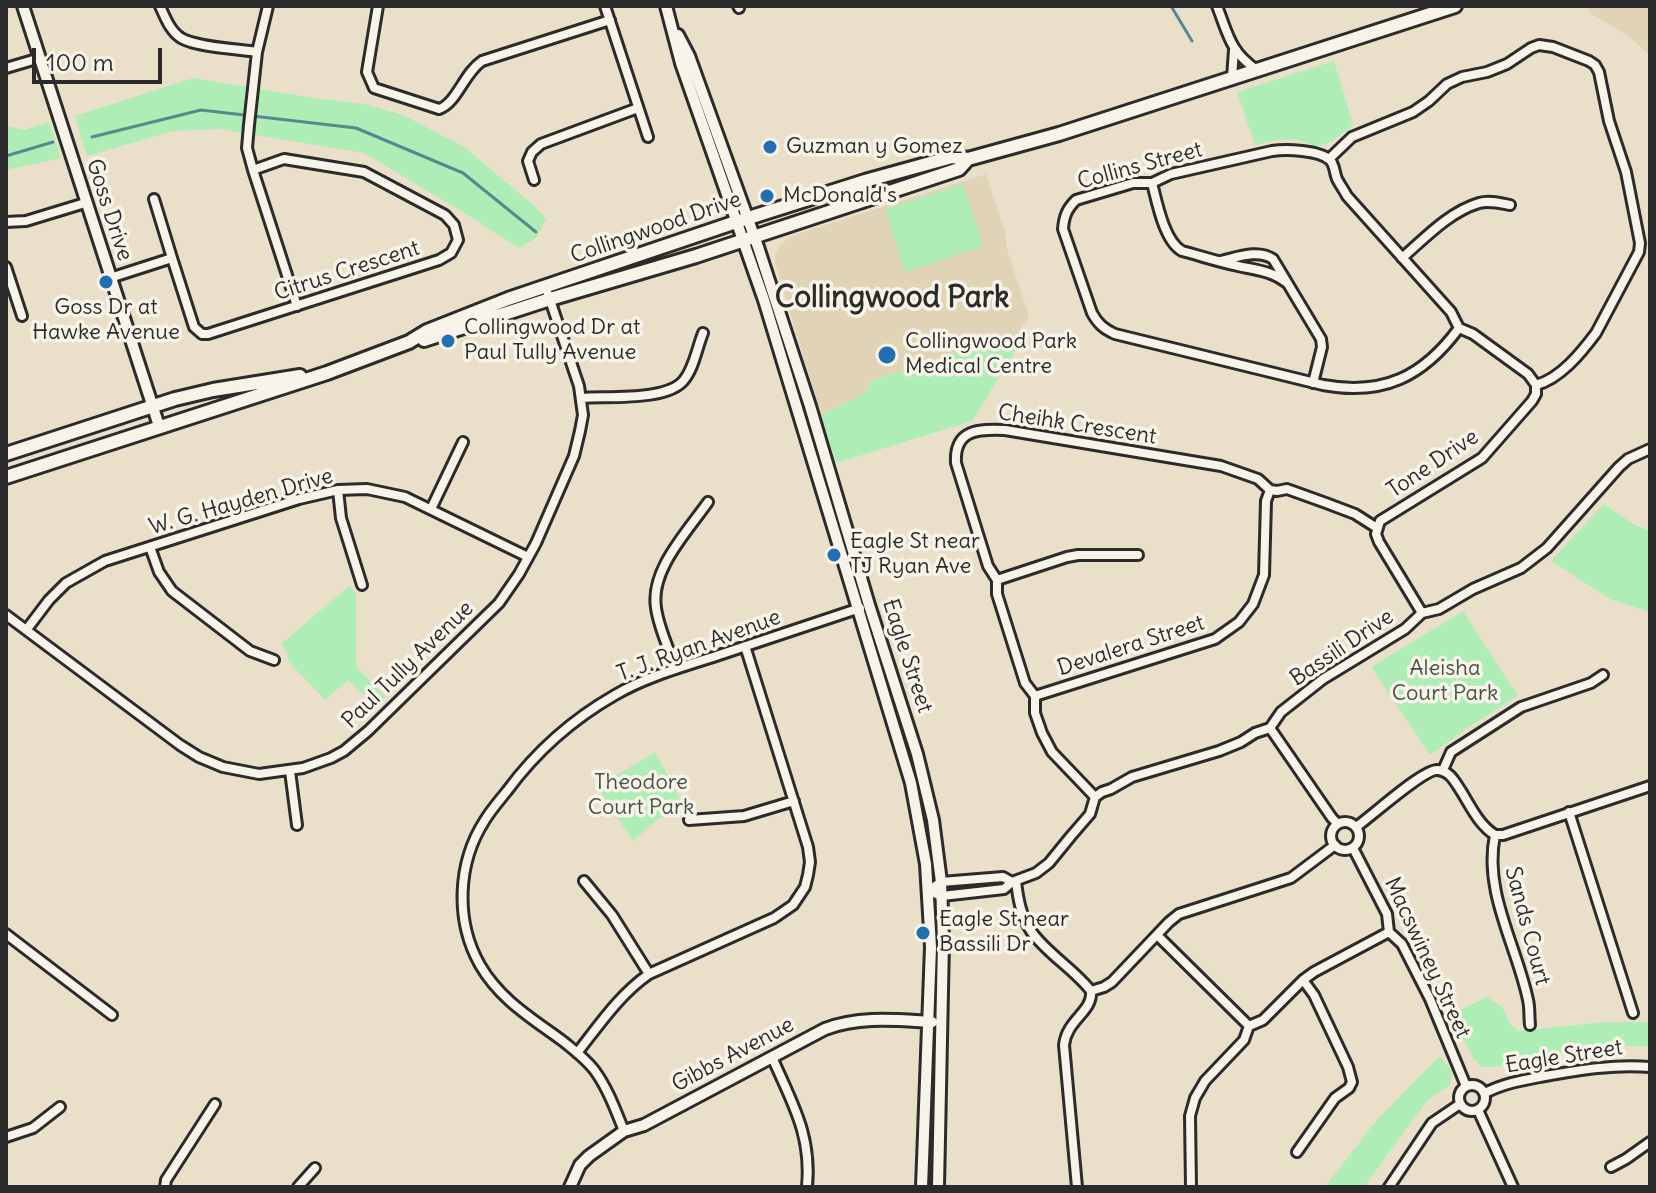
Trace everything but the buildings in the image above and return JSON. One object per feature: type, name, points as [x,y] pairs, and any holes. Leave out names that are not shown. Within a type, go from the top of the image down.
[{"type":"main road","name":"Collingwood Drive","points":[[6,477],[327,373],[409,342],[429,339],[742,220],[952,157],[968,159],[1059,134],[1455,6]]},
{"type":"main road","name":"Collingwood Drive","points":[[548,293],[696,256],[959,169],[968,159]]},
{"type":"main road","name":"Collingwood Drive","points":[[6,454],[152,406],[213,390],[327,373]]},
{"type":"street","name":"Goss Drive","points":[[23,6],[159,426]]},
{"type":"street","points":[[160,6],[179,37],[191,43],[257,52]]},
{"type":"street","points":[[268,6],[257,52],[247,148],[297,306]]},
{"type":"street","points":[[378,6],[367,72],[374,88],[439,109],[447,107],[473,67],[482,61],[610,20]]},
{"type":"street","points":[[605,6],[648,137]]},
{"type":"street","name":"Eagle Street","points":[[666,6],[689,56],[742,220],[815,420],[925,783],[933,820],[942,896],[938,1187]]},
{"type":"street","points":[[1217,6],[1234,50],[1257,70]]},
{"type":"street","name":"Tone Drive","points":[[1329,159],[1352,137],[1413,112],[1447,84],[1507,64],[1539,45],[1553,47],[1595,65],[1599,72],[1639,234],[1639,252],[1588,344],[1554,378],[1536,385],[1532,401],[1482,458],[1380,521],[1377,528],[1379,542],[1422,613]]},
{"type":"street","points":[[1232,78],[1234,50]]},
{"type":"street","points":[[6,68],[40,58]]},
{"type":"street","points":[[534,180],[528,161],[541,144],[638,108]]},
{"type":"street","name":"Collins Street","points":[[1329,159],[1305,151],[1272,151],[1171,174],[1152,183],[1133,183],[1080,199],[1069,207],[1063,229],[1096,322],[1104,330],[1115,334],[1346,390],[1376,388],[1400,379],[1430,360],[1459,328]]},
{"type":"street","name":"Citrus Crescent","points":[[172,258],[194,327],[202,334],[208,334],[439,260],[451,253],[458,240],[454,225],[445,215],[364,172],[284,159],[253,170]]},
{"type":"street","points":[[1329,159],[1347,196],[1451,312],[1459,328],[1473,334],[1528,374],[1536,385]]},
{"type":"street","points":[[1152,183],[1174,247],[1269,272],[1288,284]]},
{"type":"street","points":[[110,278],[172,258],[154,199]]},
{"type":"street","points":[[6,222],[26,221],[85,203]]},
{"type":"street","points":[[1402,258],[1464,210],[1481,203],[1510,205]]},
{"type":"street","name":"Eagle Street","points":[[749,238],[911,783],[921,830],[931,947],[922,1187]]},
{"type":"street","points":[[1221,261],[1257,254],[1273,259],[1321,339],[1322,347],[1313,383]]},
{"type":"street","points":[[6,267],[22,316]]},
{"type":"street","name":"Paul Tully Avenue","points":[[6,615],[180,745],[223,767],[259,774],[290,771],[344,751],[499,603],[528,557],[574,456],[583,415],[582,398],[548,293]]},
{"type":"street","points":[[582,398],[662,394],[676,388],[688,374],[703,333]]},
{"type":"street","name":"Cheihk Crescent","points":[[1095,797],[1052,752],[1042,733],[1035,713],[1035,696],[1025,683],[997,594],[997,580],[988,566],[956,463],[961,439],[981,429],[1005,430],[1221,466],[1258,479],[1270,490],[1287,489],[1355,514],[1377,528]]},
{"type":"street","points":[[431,509],[463,442]]},
{"type":"street","name":"Bassili Drive","points":[[1095,797],[1132,777],[1219,751],[1255,733],[1265,732],[1275,724],[1281,712],[1323,679],[1405,629],[1422,613],[1439,609],[1473,589],[1521,568],[1547,548],[1619,467],[1650,449]]},
{"type":"street","name":"W. G. Hayden Drive","points":[[27,629],[66,583],[105,561],[299,499],[338,490],[367,489],[392,493],[528,557]]},
{"type":"street","points":[[338,490],[341,518],[362,585]]},
{"type":"street","name":"Devalera Street","points":[[1035,696],[1215,639],[1239,622],[1253,604],[1264,575],[1266,501],[1270,490]]},
{"type":"street","points":[[676,669],[656,607],[658,579],[664,565],[708,502]]},
{"type":"street","points":[[150,547],[159,572],[172,591],[250,651],[274,660]]},
{"type":"street","points":[[997,580],[1078,555],[1138,555]]},
{"type":"street","name":"T. J. Ryan Avenue","points":[[624,1131],[594,1069],[512,1004],[480,965],[471,946],[463,908],[463,886],[474,842],[484,822],[525,767],[568,728],[615,695],[676,669],[869,605]]},
{"type":"street","points":[[577,1053],[631,987],[649,974],[774,918],[793,905],[805,887],[810,862],[808,847],[745,646]]},
{"type":"street","points":[[1443,770],[1451,752],[1521,707],[1591,683],[1603,675]]},
{"type":"street","points":[[1270,728],[1338,824]]},
{"type":"street","points":[[1356,827],[1433,769],[1443,770],[1451,776],[1485,828],[1495,835],[1503,835],[1650,786]]},
{"type":"street","points":[[290,771],[297,825]]},
{"type":"street","points":[[928,891],[942,896],[1004,889],[1036,873],[1049,863],[1090,814],[1095,797]]},
{"type":"street","points":[[689,820],[744,816],[794,801]]},
{"type":"street","points":[[1569,812],[1633,1013]]},
{"type":"street","points":[[1347,822],[1356,827],[1359,835],[1353,848],[1341,850],[1335,845],[1332,834],[1338,824],[1347,822]]},
{"type":"street","name":"Sands Court","points":[[1495,835],[1491,854],[1495,888],[1529,1002],[1530,1025]]},
{"type":"street","points":[[1091,991],[1112,982],[1179,914],[1291,878],[1335,845]]},
{"type":"street","name":"Macswiney Street","points":[[1353,848],[1387,914],[1389,932],[1402,944],[1430,999],[1466,1086]]},
{"type":"street","points":[[928,891],[941,882],[1003,877],[1014,882]]},
{"type":"street","points":[[584,881],[612,915],[649,974]]},
{"type":"street","points":[[1014,882],[1032,933],[1091,991],[1092,998],[1069,1027],[1064,1045],[1077,1187]]},
{"type":"street","points":[[1191,1187],[1190,1116],[1195,1098],[1205,1081],[1244,1040],[1249,1026],[1263,1020],[1303,980],[1389,932]]},
{"type":"street","points":[[6,934],[112,1015]]},
{"type":"street","points":[[1157,935],[1249,1026]]},
{"type":"street","points":[[1297,1152],[1335,1098],[1352,1082],[1314,995],[1303,980]]},
{"type":"street","name":"Gibbs Avenue","points":[[570,1187],[580,1165],[624,1131],[644,1125],[825,1029],[870,1019],[942,1022]]},
{"type":"street","points":[[772,1057],[802,1126],[809,1166],[807,1187]]},
{"type":"street","name":"Eagle Street","points":[[1485,1093],[1508,1083],[1579,1070],[1631,1065],[1650,1067]]},
{"type":"street","points":[[1466,1086],[1479,1086],[1485,1093],[1485,1101],[1478,1110],[1469,1111],[1460,1104],[1459,1094],[1466,1086]]},
{"type":"street","points":[[165,1187],[166,1180],[215,1104]]},
{"type":"street","points":[[1389,1187],[1432,1123],[1460,1104]]},
{"type":"street","points":[[6,1137],[33,1128],[60,1107]]},
{"type":"street","points":[[1478,1110],[1513,1187]]},
{"type":"street","points":[[1611,1167],[1650,1142]]},
{"type":"street","points":[[298,1187],[315,1168]]},
{"type":"shaded area","points":[[1589,6],[1650,6],[1650,55],[1627,35],[1590,13]]},
{"type":"shaded area","points":[[986,174],[1029,316],[1018,333],[867,382],[870,386],[862,396],[828,410],[821,417],[775,262],[781,244],[794,235]]},
{"type":"green space","points":[[1334,61],[1353,125],[1325,144],[1314,146],[1293,140],[1277,140],[1255,145],[1237,92]]},
{"type":"green space","points":[[193,78],[365,104],[403,115],[464,147],[546,219],[536,238],[519,248],[364,153],[220,129],[173,131],[87,156],[75,116]]},
{"type":"green space","points":[[49,122],[61,158],[6,170],[6,126],[25,130]]},
{"type":"green space","points":[[963,184],[983,246],[905,272],[885,209]]},
{"type":"green space","points":[[1018,333],[1025,335],[972,421],[836,463],[821,417],[864,393],[870,387],[867,382]]},
{"type":"green space","points":[[1604,504],[1633,524],[1650,531],[1650,612],[1610,599],[1551,561]]},
{"type":"green space","points":[[349,586],[356,593],[356,667],[386,697],[376,706],[348,680],[325,700],[288,661],[287,652],[281,644]]},
{"type":"green space","name":"Aleisha Court Park","points":[[1463,611],[1518,696],[1430,755],[1371,667]]},
{"type":"green space","name":"Theodore Court Park","points":[[655,752],[687,812],[659,818],[633,841],[597,787]]},
{"type":"green space","points":[[1487,997],[1502,1007],[1511,1025],[1518,1031],[1604,1022],[1650,1022],[1650,1047],[1591,1049],[1481,1067],[1473,1058],[1451,1015]]},
{"type":"green space","points":[[1440,1056],[1452,1072],[1450,1085],[1428,1100],[1364,1187],[1325,1187],[1375,1122]]},
{"type":"waterway","points":[[1171,6],[1192,41]]},
{"type":"waterway","points":[[92,137],[201,110],[356,128],[463,173],[536,232]]},
{"type":"waterway","points":[[6,156],[53,142]]},
{"type":"place","name":"Guzman y Gomez","points":[[770,147]]},
{"type":"place","name":"McDonald's","points":[[767,196]]},
{"type":"place","name":"Goss Dr at Hawke Avenue","points":[[106,282]]},
{"type":"place","name":"Collingwood Dr at Paul Tully Avenue","points":[[448,341]]},
{"type":"place","name":"Collingwood Park Medical Centre","points":[[887,355]]},
{"type":"place","name":"Eagle St near TJ Ryan Ave","points":[[834,555]]},
{"type":"place","name":"Eagle St near Bassili Dr","points":[[923,933]]},
{"type":"district","name":"Collingwood Park","points":[[892,298]]}]
